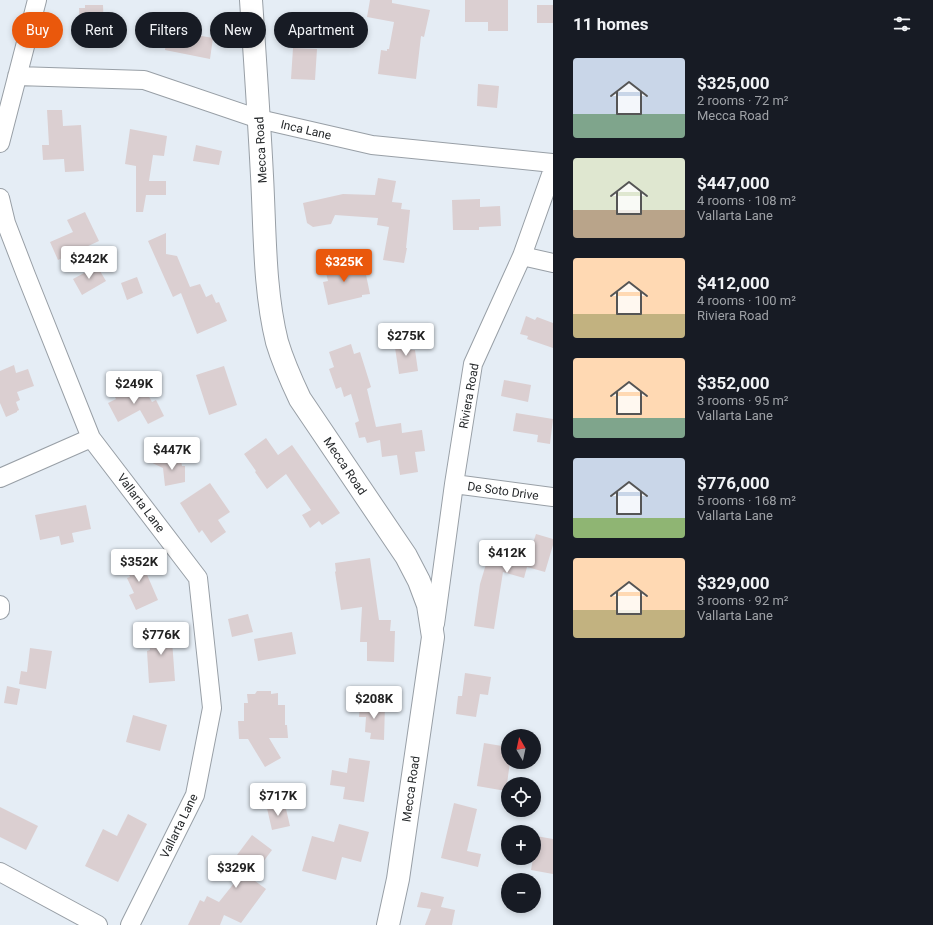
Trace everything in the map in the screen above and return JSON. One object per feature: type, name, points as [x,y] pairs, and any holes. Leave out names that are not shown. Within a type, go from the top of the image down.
[{"type":"street","points":[[0,143],[37,0]]},
{"type":"street","name":"Mecca Road","points":[[251,0],[268,280],[271,311],[277,342],[287,372],[300,399],[406,556],[419,581],[428,606],[433,637],[398,879],[388,925]]},
{"type":"street","name":"Inca Lane","points":[[17,76],[144,80],[259,119],[372,145],[553,163]]},
{"type":"street","name":"Riviera Road","points":[[433,637],[454,484],[473,364],[522,256],[553,169]]},
{"type":"street","name":"Vallarta Lane","points":[[0,198],[6,224],[90,438],[198,578],[212,708],[195,795],[130,925]]},
{"type":"street","points":[[522,256],[553,263]]},
{"type":"street","points":[[0,478],[90,438]]},
{"type":"street","name":"De Soto Drive","points":[[454,484],[553,497]]},
{"type":"street","points":[[0,605],[0,610]]},
{"type":"street","points":[[0,872],[98,925]]},
{"type":"building","points":[[370,0],[392,0],[392,3],[430,10],[424,37],[421,36],[416,79],[378,74],[381,50],[387,51],[387,49],[389,49],[394,22],[368,17]]},
{"type":"building","points":[[465,0],[508,0],[508,31],[488,31],[488,22],[465,22]]},
{"type":"building","points":[[85,5],[103,5],[103,12],[79,12],[79,8],[85,8]]},
{"type":"building","points":[[537,5],[553,5],[553,23],[537,23]]},
{"type":"building","points":[[202,36],[210,37],[210,48],[212,48],[210,59],[165,50],[165,48],[202,48]]},
{"type":"building","points":[[293,48],[317,49],[315,80],[291,79]]},
{"type":"building","points":[[478,84],[499,86],[497,108],[477,106]]},
{"type":"building","points":[[47,110],[62,110],[63,126],[81,125],[84,171],[65,172],[64,159],[43,160],[42,145],[49,145]]},
{"type":"building","points":[[130,129],[167,136],[164,156],[153,155],[149,181],[166,181],[166,195],[146,195],[143,212],[136,212],[136,166],[125,164]]},
{"type":"building","points":[[196,145],[222,151],[219,165],[193,161]]},
{"type":"building","points":[[378,178],[396,181],[392,202],[402,203],[401,209],[410,210],[407,248],[404,263],[383,260],[389,227],[377,225],[378,218],[335,215],[331,224],[313,227],[307,223],[303,203],[343,194],[375,195]]},
{"type":"building","points":[[480,199],[480,207],[500,206],[501,226],[479,227],[479,230],[453,230],[452,200]]},
{"type":"building","points":[[85,212],[99,241],[58,260],[50,242],[73,232],[67,220]]},
{"type":"building","points":[[166,233],[166,254],[177,256],[190,287],[200,284],[206,297],[212,294],[216,303],[219,302],[227,321],[197,334],[181,293],[173,297],[148,241]]},
{"type":"building","points":[[348,260],[350,269],[356,268],[357,272],[365,270],[370,294],[328,305],[323,282],[328,281],[324,265]]},
{"type":"building","points":[[97,266],[106,281],[82,295],[73,279]]},
{"type":"building","points":[[137,277],[143,293],[127,300],[121,283]]},
{"type":"building","points":[[526,316],[535,320],[537,317],[553,323],[553,348],[527,339],[528,336],[520,334]]},
{"type":"building","points":[[409,339],[411,350],[415,350],[418,371],[399,374],[394,341]]},
{"type":"building","points":[[351,344],[354,354],[360,352],[371,387],[367,389],[376,427],[401,423],[402,433],[422,430],[425,451],[415,452],[418,472],[400,475],[397,455],[382,457],[380,440],[367,443],[365,437],[359,438],[355,423],[359,421],[351,394],[344,397],[341,387],[336,389],[329,369],[334,367],[329,352]]},
{"type":"building","points":[[14,365],[16,373],[28,369],[34,386],[17,392],[20,400],[16,402],[19,410],[6,417],[0,403],[0,371]]},
{"type":"building","points":[[224,366],[237,405],[209,415],[196,375]]},
{"type":"building","points":[[504,380],[531,385],[528,402],[501,396]]},
{"type":"building","points":[[125,381],[134,400],[147,393],[152,402],[156,400],[164,416],[148,424],[140,410],[118,422],[108,403],[116,399],[111,389]]},
{"type":"building","points":[[516,413],[553,419],[550,444],[537,442],[538,435],[513,431]]},
{"type":"building","points":[[266,438],[278,455],[292,445],[340,513],[322,525],[319,521],[310,528],[302,515],[311,510],[286,474],[267,489],[244,454]]},
{"type":"building","points":[[181,460],[182,466],[185,466],[185,482],[165,486],[163,468],[148,461]]},
{"type":"building","points":[[210,483],[230,512],[218,520],[226,532],[211,543],[202,530],[199,533],[180,503]]},
{"type":"building","points":[[86,505],[91,529],[72,533],[74,542],[61,545],[59,536],[40,540],[35,515]]},
{"type":"building","points":[[536,534],[553,539],[553,545],[545,572],[527,567],[524,578],[503,572],[494,629],[474,626],[480,584],[493,541],[530,552]]},
{"type":"building","points":[[138,554],[158,600],[136,610],[129,595],[134,593],[127,578],[130,577],[123,560]]},
{"type":"building","points":[[370,558],[379,620],[391,620],[390,631],[395,631],[394,662],[367,661],[367,642],[360,642],[362,607],[341,610],[335,563]]},
{"type":"building","points":[[248,614],[253,632],[232,637],[228,619]]},
{"type":"building","points":[[171,627],[175,681],[149,683],[147,651],[150,650],[148,630]]},
{"type":"building","points":[[292,632],[296,654],[258,661],[254,639]]},
{"type":"building","points":[[30,648],[52,651],[46,689],[19,684],[21,671],[27,672]]},
{"type":"building","points":[[465,673],[491,677],[488,695],[480,694],[476,717],[456,714],[458,696],[462,696]]},
{"type":"building","points":[[7,686],[20,689],[17,705],[4,703]]},
{"type":"building","points":[[257,691],[271,691],[271,694],[278,693],[278,705],[285,705],[285,725],[287,725],[288,738],[269,738],[281,758],[265,767],[248,739],[239,739],[238,721],[244,721],[244,703],[248,703],[247,694],[255,694]]},
{"type":"building","points":[[360,704],[385,705],[384,740],[370,739],[371,733],[365,732],[366,717],[359,717]]},
{"type":"building","points":[[133,715],[167,725],[160,751],[126,742]]},
{"type":"building","points":[[484,743],[501,746],[501,769],[509,769],[508,777],[501,777],[501,790],[477,786]]},
{"type":"building","points":[[349,758],[370,761],[364,802],[343,799],[345,787],[330,785],[332,770],[347,773]]},
{"type":"building","points":[[454,803],[477,809],[467,851],[481,854],[478,867],[441,858]]},
{"type":"building","points":[[266,804],[286,809],[290,826],[272,830]]},
{"type":"building","points":[[0,807],[38,826],[26,850],[0,837]]},
{"type":"building","points":[[128,814],[147,824],[118,882],[85,866],[103,829],[117,836]]},
{"type":"building","points":[[339,824],[369,832],[361,862],[342,857],[336,880],[302,871],[312,836],[334,842]]},
{"type":"building","points":[[252,835],[272,850],[251,878],[266,889],[241,923],[224,915],[220,925],[188,925],[200,900],[204,902],[207,896],[219,902],[235,882],[229,877],[242,858],[237,855]]},
{"type":"building","points":[[541,837],[553,839],[553,874],[531,870],[532,865],[541,865]]},
{"type":"building","points":[[421,892],[444,897],[441,907],[455,910],[452,925],[425,925],[431,909],[417,907]]}]
